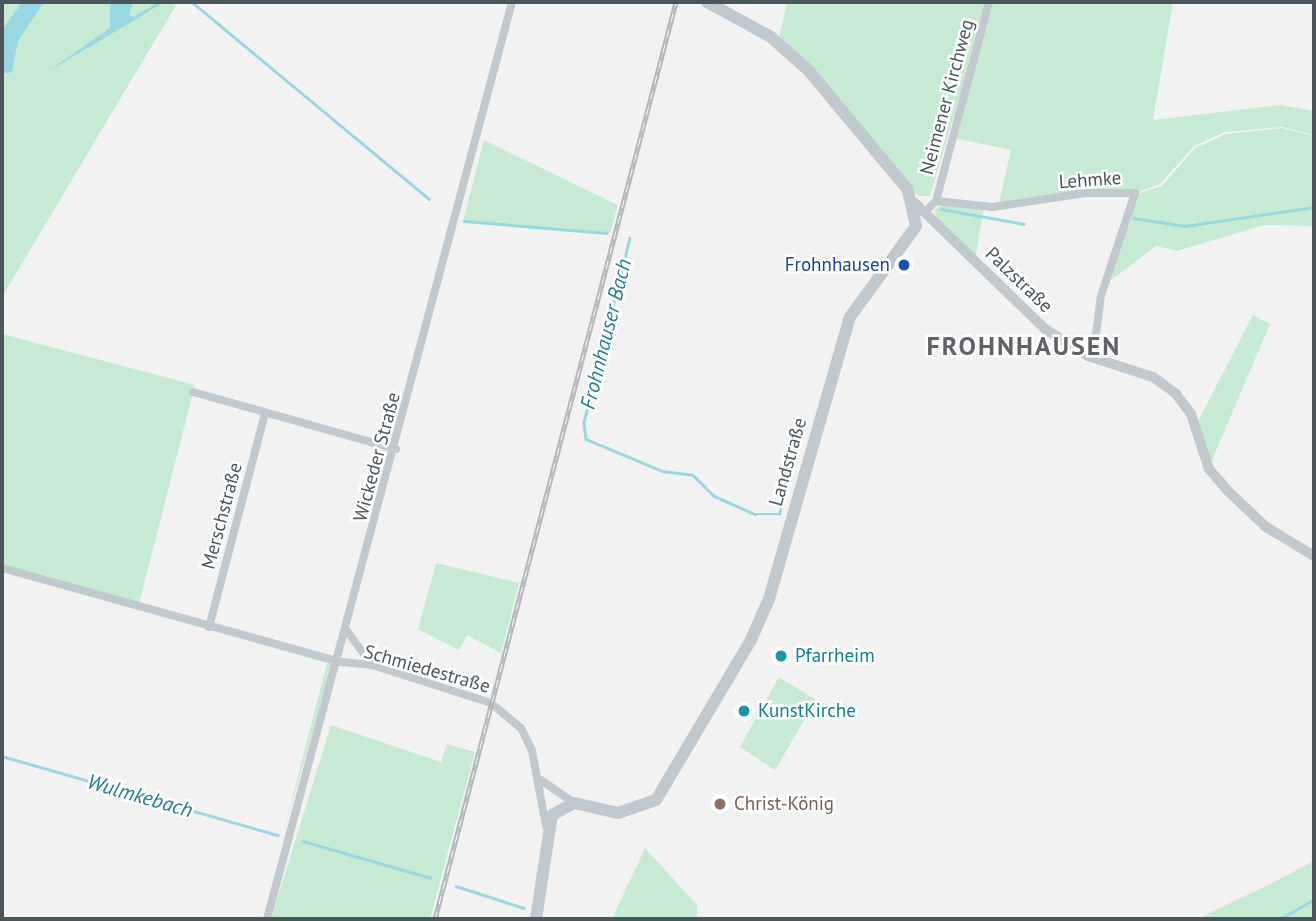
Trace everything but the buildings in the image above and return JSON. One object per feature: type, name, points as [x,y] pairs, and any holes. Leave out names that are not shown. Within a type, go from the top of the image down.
[{"type":"main road","points":[[707,2],[771,37],[809,71],[920,208],[914,232]]},
{"type":"main road","name":"Landstraße","points":[[574,803],[634,812],[656,800],[671,780],[769,600],[853,310],[914,232]]},
{"type":"main road","points":[[536,919],[546,826],[555,811],[574,803]]},
{"type":"street","name":"Wickeder Straße","points":[[267,919],[340,662],[396,449],[451,221],[512,2]]},
{"type":"street","name":"Neimener Kirchweg","points":[[936,201],[989,2]]},
{"type":"street","name":"Lehmke","points":[[936,201],[993,207],[1085,193],[1135,194],[1101,296],[1093,357]]},
{"type":"street","points":[[920,208],[936,201]]},
{"type":"street","name":"Palzstraße","points":[[920,208],[1025,313],[1093,357],[1153,377],[1176,394],[1191,414],[1209,469],[1266,527],[1314,556]]},
{"type":"street","points":[[914,232],[941,230]]},
{"type":"street","points":[[193,392],[396,449]]},
{"type":"street","name":"Merschstraße","points":[[208,627],[265,413]]},
{"type":"street","points":[[2,568],[340,662]]},
{"type":"street","points":[[347,631],[372,665]]},
{"type":"street","name":"Schmiedestraße","points":[[340,662],[372,665],[496,706],[521,728],[541,780],[546,826]]},
{"type":"street","points":[[541,780],[574,803]]},
{"type":"green space","points":[[2,2],[178,2],[2,297]]},
{"type":"green space","points":[[787,2],[988,2],[930,196],[918,196],[810,65],[779,38]]},
{"type":"green space","points":[[990,2],[1173,2],[1153,120],[1281,105],[1314,111],[1314,135],[1283,127],[1225,132],[1194,146],[1160,184],[1136,193],[999,203],[1011,150],[953,138]]},
{"type":"green space","points":[[1283,128],[1314,136],[1314,226],[1264,225],[1177,251],[1156,246],[1110,281],[1136,194],[1162,186],[1195,148],[1226,134]]},
{"type":"green space","points":[[484,140],[618,205],[610,233],[463,221]]},
{"type":"green space","points":[[945,204],[984,207],[975,259],[936,220],[935,209]]},
{"type":"green space","points":[[1253,315],[1270,324],[1210,465],[1197,423]]},
{"type":"green space","points":[[2,334],[195,385],[139,604],[334,657],[283,834],[327,663],[2,572]]},
{"type":"green space","points":[[436,563],[519,583],[501,653],[467,635],[459,650],[418,629]]},
{"type":"green space","points":[[779,677],[816,700],[775,770],[740,747]]},
{"type":"green space","points":[[331,725],[441,762],[447,744],[475,752],[430,919],[271,919]]},
{"type":"green space","points":[[645,848],[697,905],[697,919],[612,919]]},
{"type":"green space","points":[[1314,861],[1314,919],[1197,919],[1264,887]]},
{"type":"water","points":[[22,2],[44,2],[18,41],[12,72],[2,74],[2,30]]},
{"type":"water","points":[[110,2],[133,2],[129,15],[138,18],[47,72],[110,28]]},
{"type":"waterway","points":[[137,16],[160,2]]},
{"type":"waterway","name":"Frohnhauser Bach","points":[[192,2],[429,199]]},
{"type":"waterway","name":"Frohnhauser Bach","points":[[1133,218],[1185,226],[1314,207]]},
{"type":"waterway","name":"Frohnhauser Bach","points":[[941,209],[1024,224]]},
{"type":"waterway","name":"Frohnhauser Bach","points":[[464,221],[606,233]]},
{"type":"waterway","name":"Frohnhauser Bach","points":[[630,238],[584,423],[586,439],[662,471],[693,475],[714,496],[755,514],[779,514],[796,444]]},
{"type":"waterway","name":"Wulmkebach","points":[[2,756],[278,835]]},
{"type":"waterway","name":"Wulmkebach","points":[[303,841],[431,878]]},
{"type":"waterway","name":"Wulmkebach","points":[[456,886],[524,908]]},
{"type":"waterway","name":"Wulmkebach","points":[[1280,919],[1314,899]]},
{"type":"railway","points":[[435,919],[676,2]]},
{"type":"place","name":"Frohnhausen","points":[[904,265]]},
{"type":"place","name":"Pfarrheim","points":[[781,656]]},
{"type":"place","name":"KunstKirche","points":[[744,711]]},
{"type":"place","name":"Christ-König","points":[[720,804]]},
{"type":"district","name":"FROHNHAUSEN","points":[[1024,346]]}]
